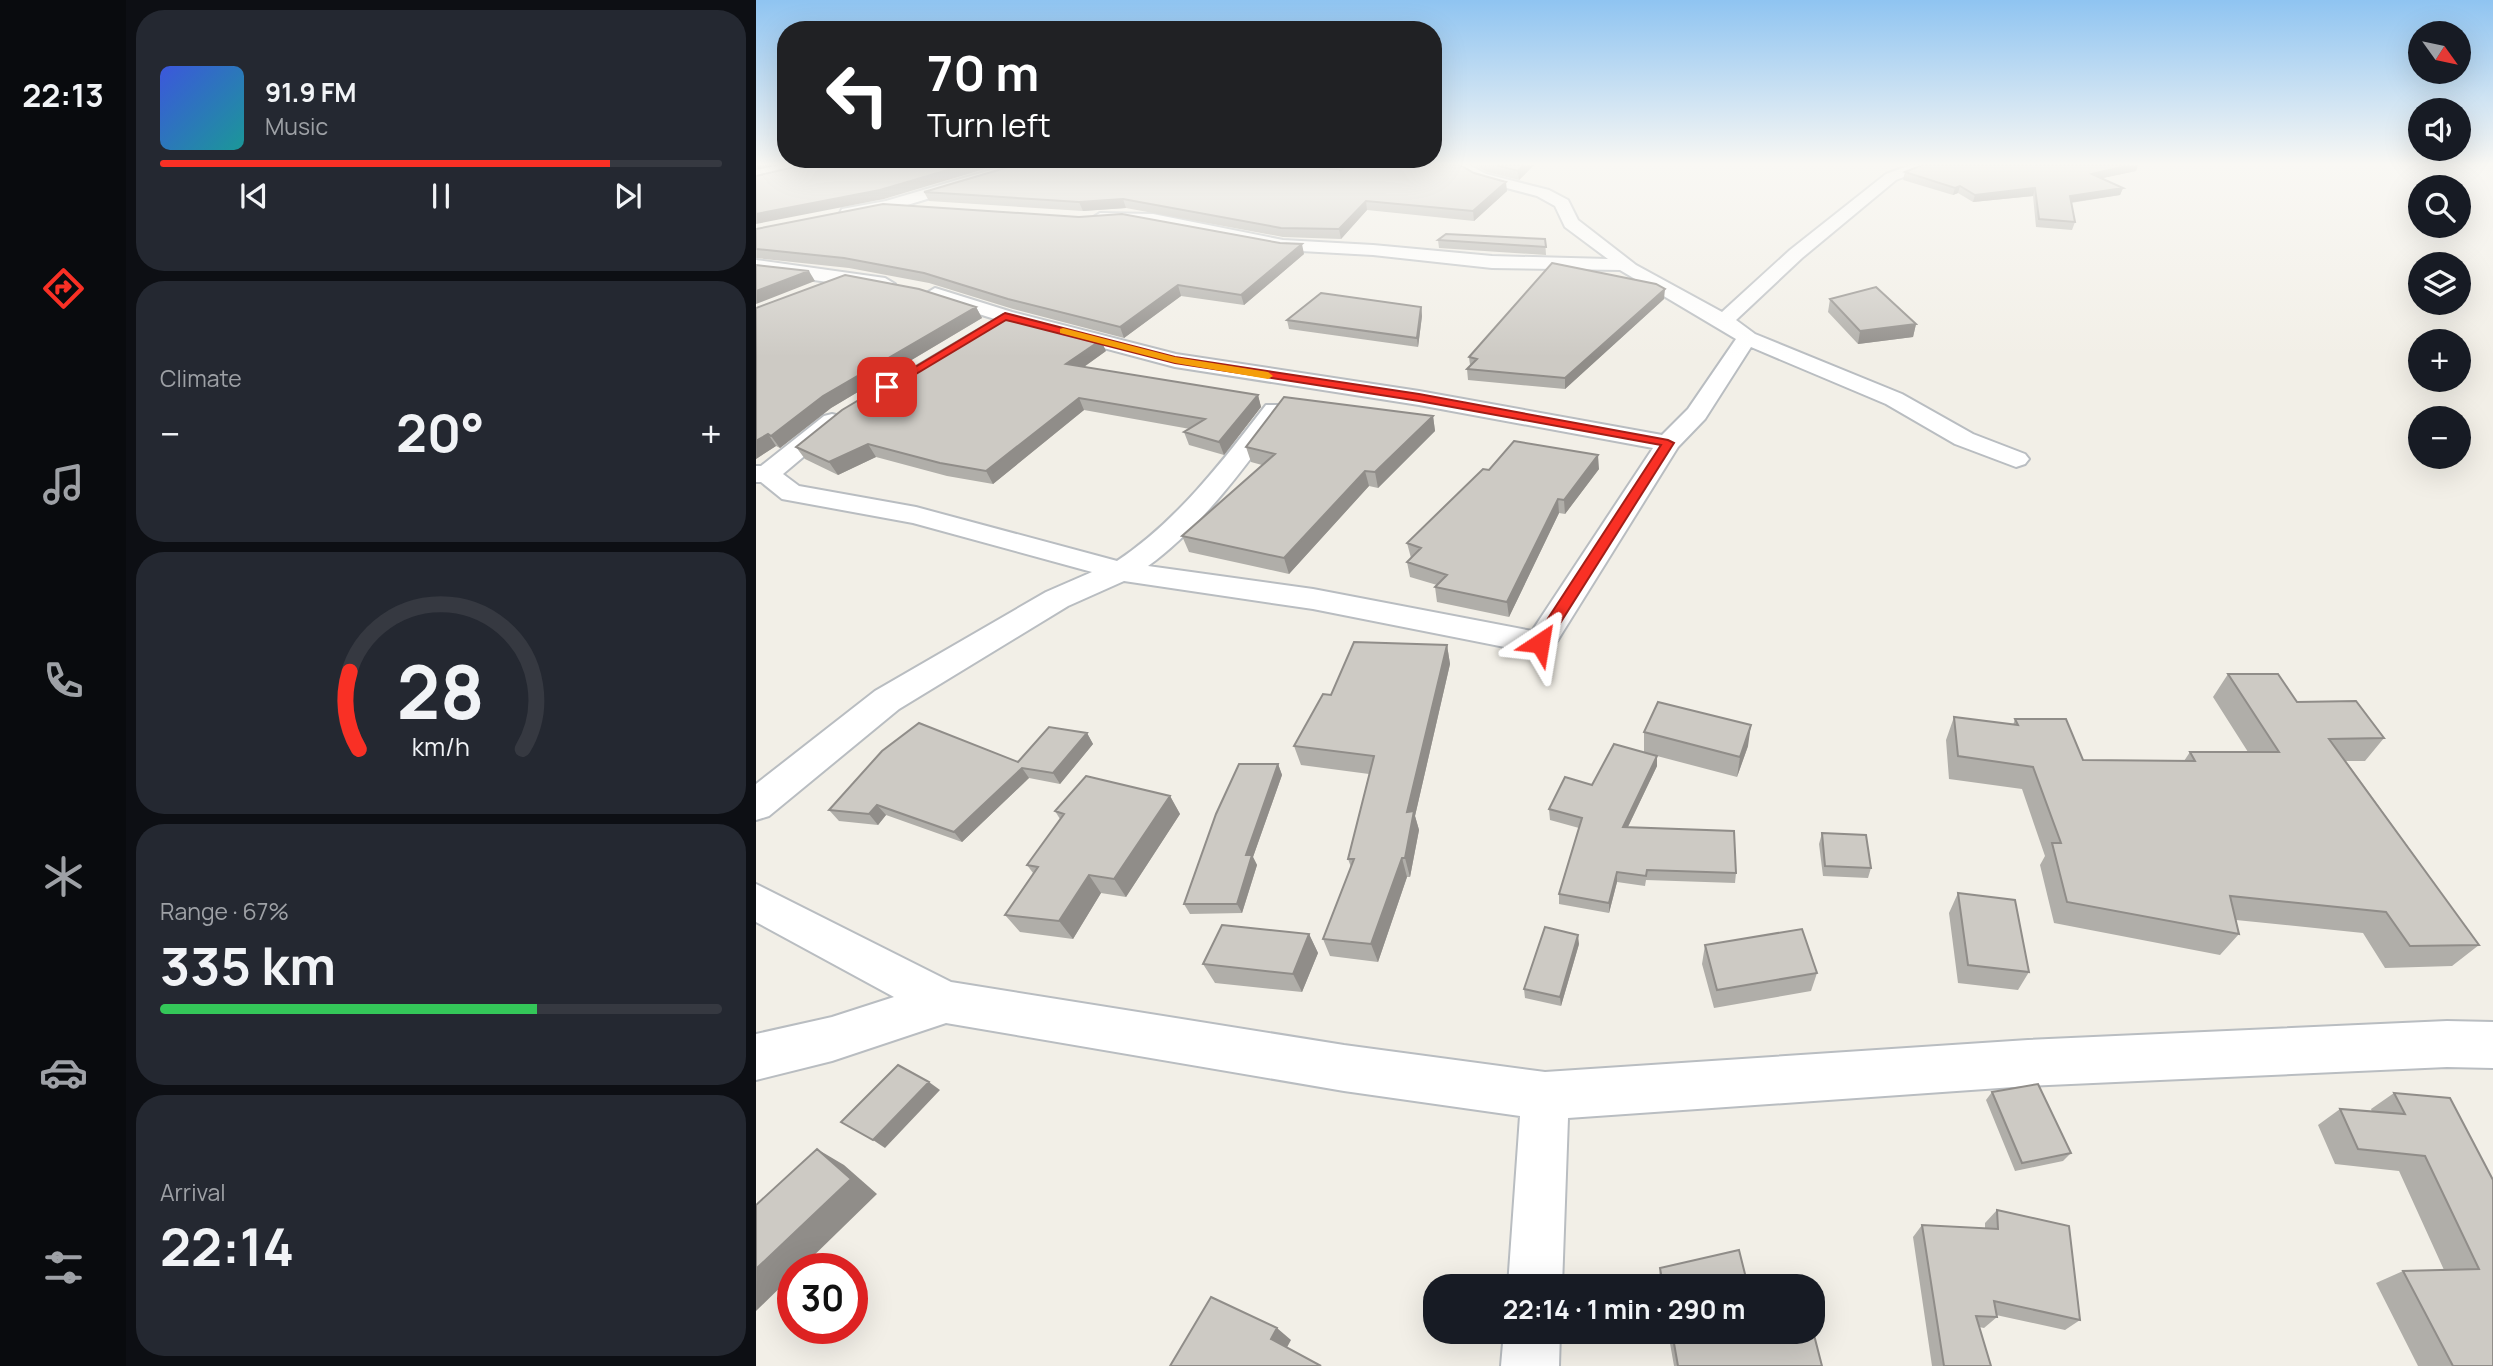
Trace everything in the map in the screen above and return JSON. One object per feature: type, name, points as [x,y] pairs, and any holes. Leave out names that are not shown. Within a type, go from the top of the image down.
[{"type":"street","points":[[1202,229],[1283,245],[1317,248],[1373,250],[1492,262],[1625,265]]},
{"type":"street","points":[[1578,229],[1625,265],[1724,321],[1748,338],[1894,399],[1964,439],[2016,458]]},
{"type":"street","points":[[1724,321],[1827,229]]},
{"type":"street","points":[[756,266],[849,277],[909,289],[1175,360],[1419,398],[1668,443]]},
{"type":"street","points":[[814,291],[849,277]]},
{"type":"street","points":[[981,330],[1005,316]]},
{"type":"street","points":[[852,408],[761,474],[791,493],[916,515],[1121,571],[1312,599],[1540,643],[1668,443],[1697,414],[1748,338]]},
{"type":"street","points":[[756,805],[887,700],[1045,605],[1121,571],[1152,550],[1223,478],[1297,380]]},
{"type":"street","points":[[756,902],[946,1002],[1344,1069],[1545,1096],[2028,1063],[2448,1044],[2493,1045]]},
{"type":"street","points":[[756,1057],[832,1039],[946,1002]]},
{"type":"street","points":[[1536,1274],[1545,1096]]},
{"type":"street","points":[[1530,1366],[1531,1344]]},
{"type":"building","points":[[756,229],[1202,229],[1280,243],[1302,244],[1241,295],[1178,285],[1120,327],[1008,299],[924,273],[844,258],[756,249]]},
{"type":"building","points":[[1446,234],[1545,239],[1546,247],[1438,240]]},
{"type":"building","points":[[1552,263],[1656,284],[1665,289],[1565,378],[1467,369],[1477,359],[1469,357]]},
{"type":"building","points":[[756,265],[809,271],[756,291]]},
{"type":"building","points":[[845,275],[919,289],[976,307],[823,396],[771,436],[768,434],[756,441],[756,308]]},
{"type":"building","points":[[1876,287],[1916,324],[1860,331],[1830,299]]},
{"type":"building","points":[[1321,293],[1421,307],[1417,338],[1287,320]]},
{"type":"building","points":[[1003,314],[1101,340],[1066,364],[1258,395],[1219,442],[1184,432],[1205,419],[1079,398],[986,471],[940,463],[868,444],[829,462],[796,447],[842,410]]},
{"type":"building","points":[[1284,397],[1433,416],[1375,472],[1365,471],[1284,558],[1182,536],[1275,454],[1246,447]]},
{"type":"building","points":[[1514,441],[1598,455],[1564,500],[1558,499],[1507,602],[1435,587],[1447,575],[1407,562],[1421,548],[1407,543],[1483,469],[1489,470]]},
{"type":"building","points":[[1354,642],[1447,645],[1407,812],[1414,811],[1405,858],[1402,858],[1371,944],[1323,939],[1354,859],[1348,859],[1374,756],[1294,746],[1323,694],[1331,695]]},
{"type":"building","points":[[2228,674],[2278,674],[2297,702],[2356,701],[2384,738],[2329,739],[2479,945],[2410,946],[2386,912],[2230,896],[2239,934],[2067,902],[2052,843],[2061,843],[2033,767],[1958,756],[1954,717],[2018,725],[2015,719],[2066,719],[2083,760],[2195,761],[2190,752],[2279,752]]},
{"type":"building","points":[[1658,702],[1751,725],[1740,757],[1644,732]]},
{"type":"building","points":[[919,723],[1018,762],[1049,727],[1087,733],[1053,773],[1022,768],[954,832],[877,805],[869,814],[829,810],[882,751]]},
{"type":"building","points":[[1614,744],[1657,756],[1623,827],[1734,831],[1736,873],[1647,870],[1646,876],[1617,872],[1609,903],[1559,894],[1582,818],[1549,809],[1565,777],[1592,785]]},
{"type":"building","points":[[1239,764],[1278,764],[1246,855],[1252,855],[1237,904],[1184,904],[1216,814]]},
{"type":"building","points":[[1086,776],[1170,796],[1114,879],[1089,875],[1059,921],[1005,915],[1038,867],[1027,865],[1064,814],[1055,811]]},
{"type":"building","points":[[1822,833],[1866,835],[1871,868],[1825,866]]},
{"type":"building","points":[[1958,893],[2015,900],[2029,972],[1968,965]]},
{"type":"building","points":[[1222,925],[1309,934],[1293,974],[1203,964]]},
{"type":"building","points":[[1545,927],[1578,935],[1560,997],[1524,989]]},
{"type":"building","points":[[1802,929],[1817,973],[1717,990],[1705,945]]},
{"type":"building","points":[[898,1065],[929,1082],[873,1140],[841,1122]]},
{"type":"building","points":[[2038,1084],[2071,1153],[2022,1163],[1992,1092]]},
{"type":"building","points":[[2394,1093],[2450,1098],[2493,1180],[2493,1366],[2453,1366],[2403,1271],[2479,1269],[2425,1156],[2358,1149],[2340,1109],[2405,1114]]},
{"type":"building","points":[[817,1149],[851,1179],[756,1269],[756,1205]]},
{"type":"building","points":[[1997,1210],[2069,1226],[2080,1320],[1994,1301],[1997,1317],[1976,1316],[1991,1366],[1944,1366],[1922,1225],[1998,1229]]},
{"type":"building","points":[[1739,1250],[1745,1274],[1661,1274],[1660,1268]]},
{"type":"building","points":[[1211,1297],[1277,1328],[1271,1339],[1321,1366],[1170,1366]]},
{"type":"building","points":[[1674,1344],[1816,1344],[1822,1366],[1678,1366]]},
{"type":"slow traffic","points":[[1063,331],[1175,360],[1268,376]]},
{"type":"route","points":[[887,387],[1005,316],[1175,360],[1419,398],[1668,443],[1540,643]]}]
